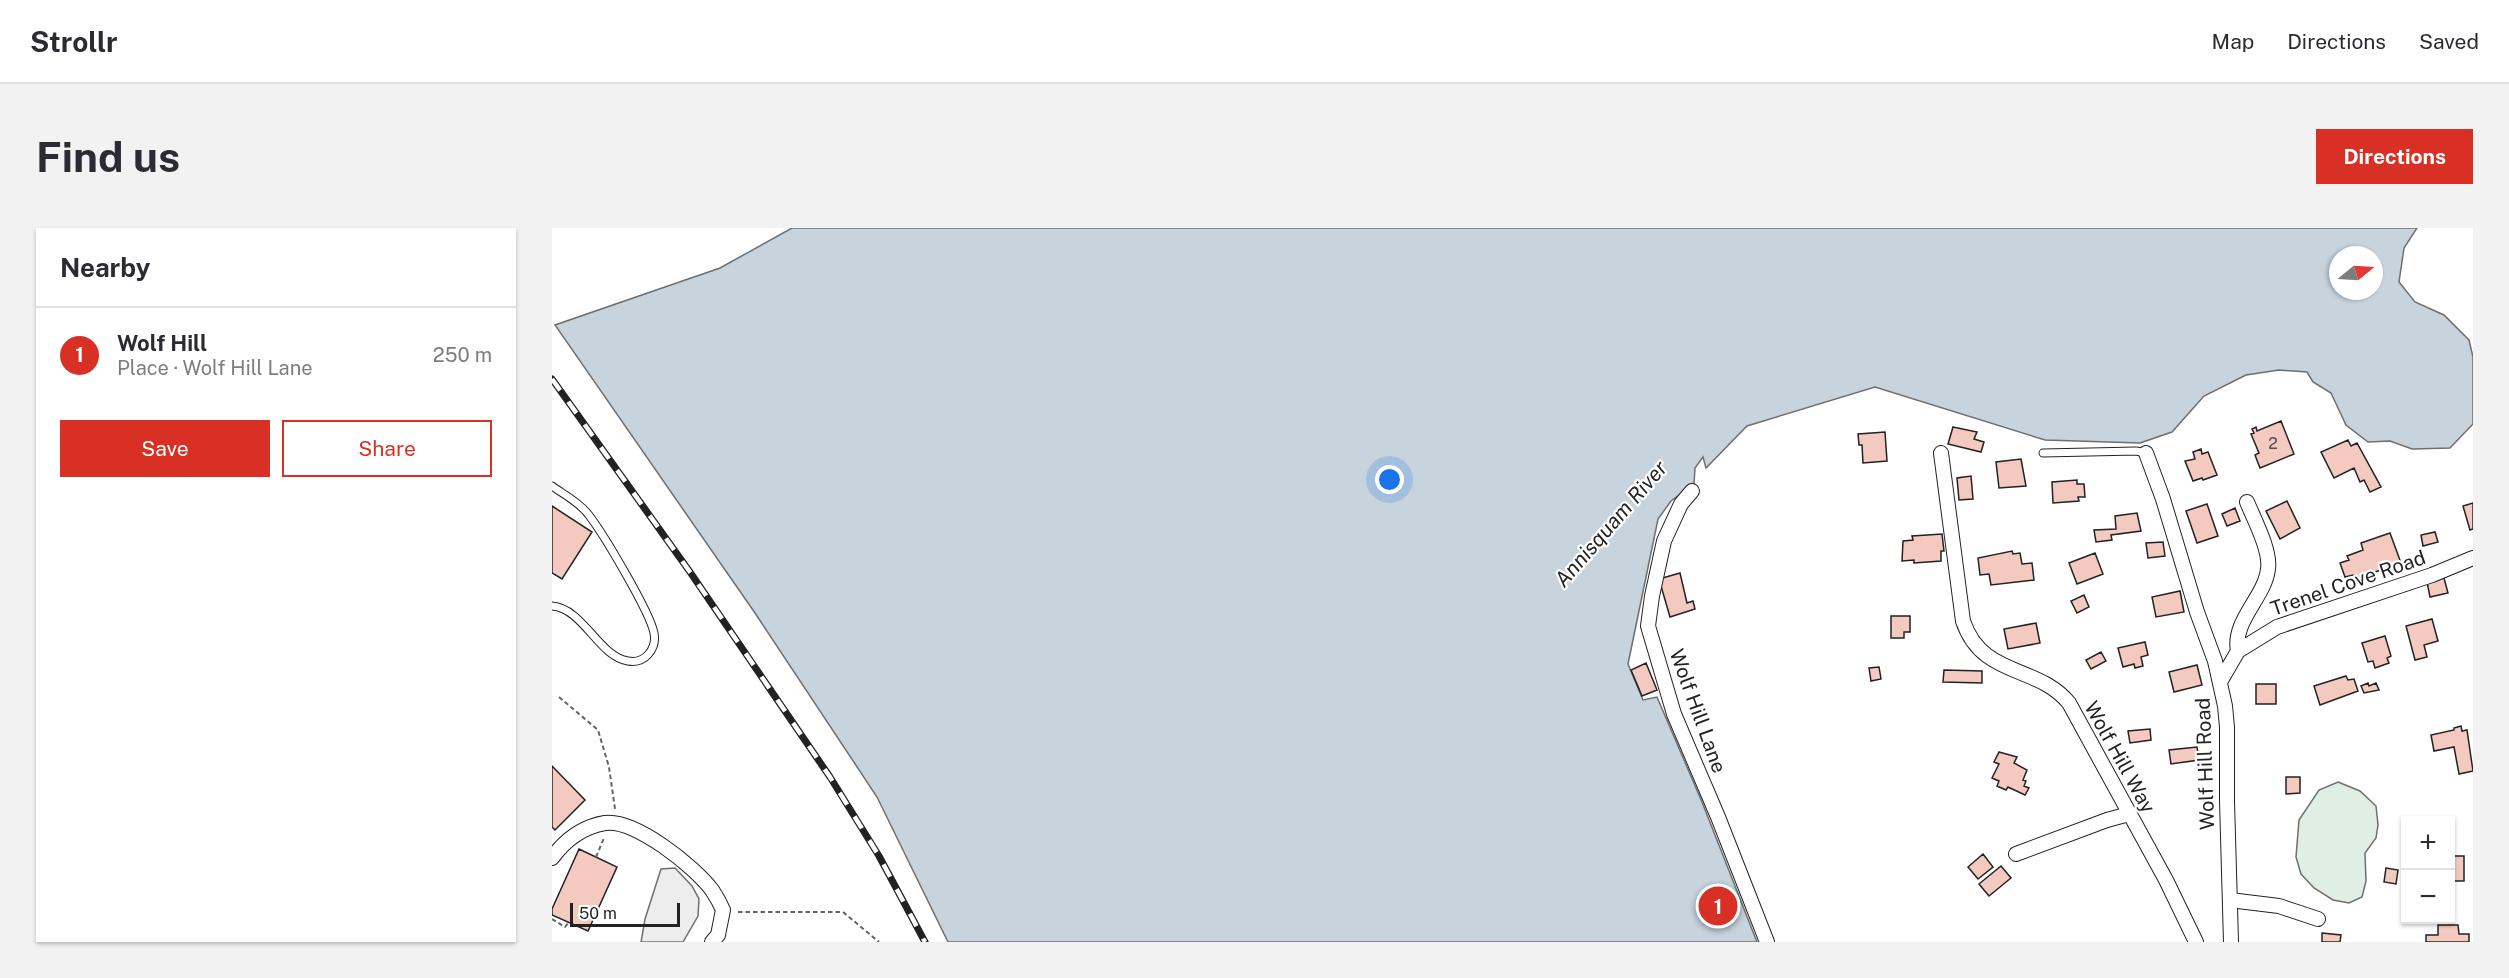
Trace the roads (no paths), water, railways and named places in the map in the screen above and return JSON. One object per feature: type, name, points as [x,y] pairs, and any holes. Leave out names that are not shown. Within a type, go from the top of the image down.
[{"type":"street","name":"Wolf Hill Way","points":[[1941,453],[1963,621],[1970,636],[1985,655],[2048,686],[2064,697],[2077,715],[2166,880],[2196,942]]},
{"type":"street","name":"Wolf Hill Road","points":[[2146,453],[2220,682],[2227,727],[2231,942]]},
{"type":"street","name":"Wolf Hill Lane","points":[[1692,491],[1681,504],[1664,541],[1648,626],[1674,714],[1718,817],[1767,942]]},
{"type":"street","points":[[2238,651],[2237,642],[2245,619],[2268,571],[2267,555],[2247,502]]},
{"type":"street","name":"Trenel Cove Road","points":[[2220,682],[2238,651],[2270,631],[2293,621],[2432,575],[2473,558]]},
{"type":"street","points":[[2016,854],[2129,814]]},
{"type":"street","points":[[552,858],[576,833],[606,823],[627,826],[694,870],[712,890],[723,910],[718,935],[712,942]]},
{"type":"street","points":[[2230,900],[2279,906],[2318,919]]},
{"type":"lane","points":[[2043,453],[2146,453]]},
{"type":"lane","points":[[552,486],[587,512],[610,549],[649,620],[654,635],[653,650],[646,658],[628,662],[614,655],[570,613],[552,606]]},
{"type":"water","name":"Annisquam River","points":[[792,228],[2417,228],[2404,248],[2399,282],[2415,302],[2444,315],[2469,340],[2473,357],[2473,424],[2450,448],[2412,449],[2390,441],[2368,442],[2346,425],[2331,393],[2313,382],[2307,372],[2279,370],[2246,375],[2204,396],[2172,432],[2140,443],[2045,440],[1875,387],[1747,426],[1706,468],[1703,457],[1695,468],[1694,484],[1671,501],[1658,519],[1628,664],[1643,700],[1657,697],[1702,802],[1757,942],[948,942],[877,797],[755,613],[555,325],[720,268]]},
{"type":"railway","points":[[552,379],[690,572],[830,777],[879,856],[925,942]]},
{"type":"place","name":"Wolf Hill","points":[[1718,906]]}]
